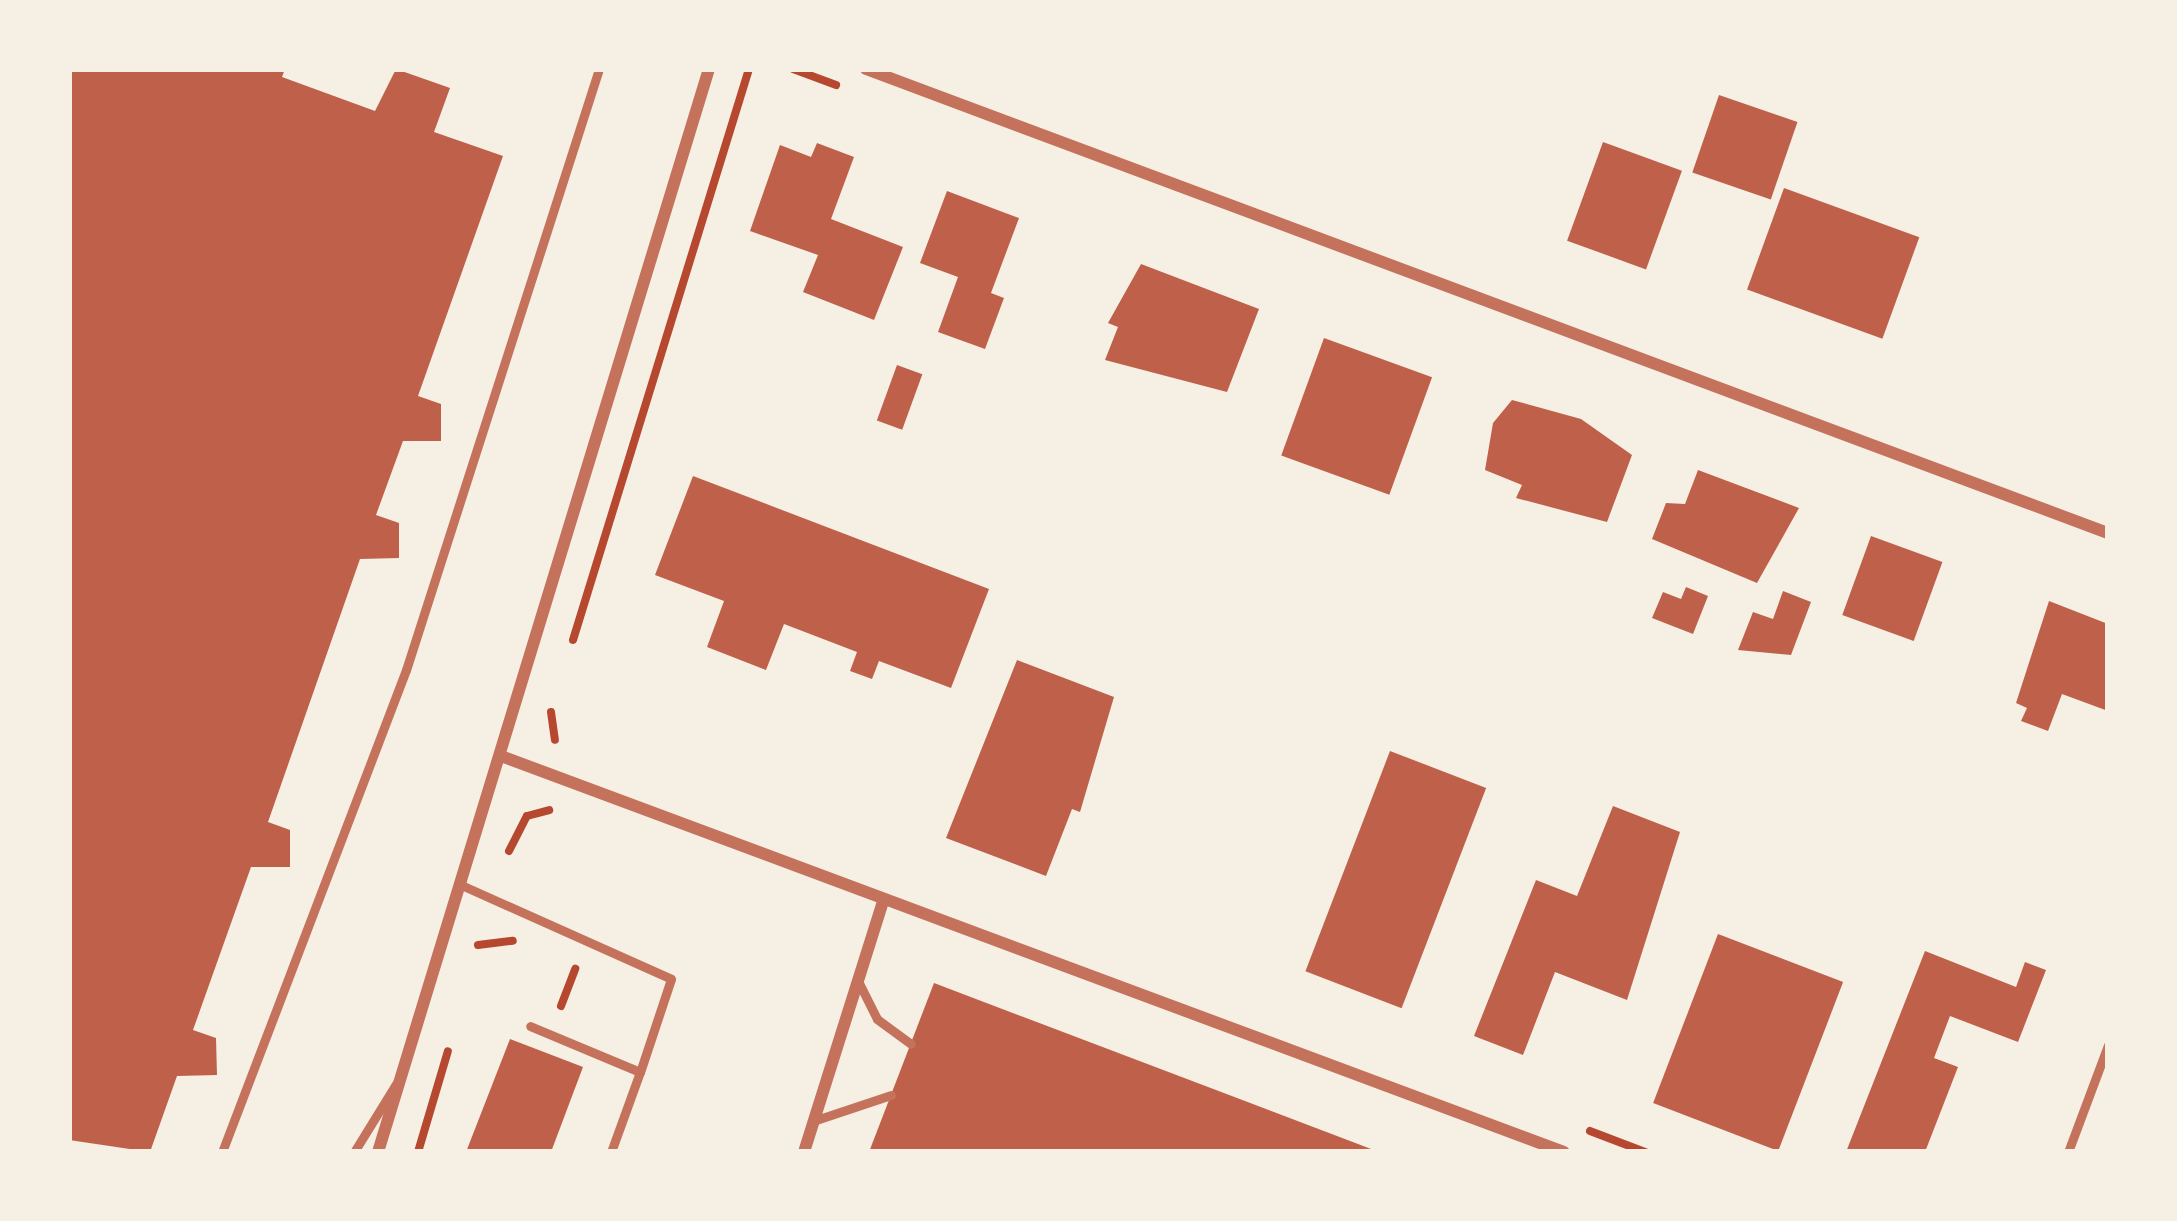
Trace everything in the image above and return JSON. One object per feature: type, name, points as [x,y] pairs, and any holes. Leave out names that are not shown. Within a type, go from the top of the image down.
[{"type":"street","points":[[378,1152],[709,69]]},
{"type":"street","points":[[866,69],[2108,533]]},
{"type":"street","points":[[501,756],[1564,1152]]},
{"type":"street","points":[[805,1152],[884,898]]},
{"type":"lane","points":[[222,1152],[406,670],[599,69]]},
{"type":"lane","points":[[459,884],[670,979],[611,1152]]},
{"type":"lane","points":[[856,976],[877,1019],[911,1044]]},
{"type":"lane","points":[[530,1026],[640,1072]]},
{"type":"lane","points":[[2068,1152],[2108,1045]]},
{"type":"lane","points":[[354,1152],[402,1075]]},
{"type":"lane","points":[[816,1120],[891,1095]]},
{"type":"path","points":[[566,663],[749,69]]},
{"type":"path","points":[[559,686],[546,732],[573,747]]},
{"type":"building","points":[[69,69],[285,69],[282,77],[375,111],[396,69],[450,88],[434,132],[503,156],[418,396],[441,404],[441,441],[403,441],[376,515],[399,523],[399,558],[360,559],[268,822],[290,830],[290,867],[251,867],[193,1030],[216,1038],[217,1075],[177,1076],[150,1152],[69,1140]]},
{"type":"building","points":[[1719,95],[1797,122],[1771,200],[1692,173]]},
{"type":"building","points":[[1603,142],[1682,171],[1646,269],[1567,241]]},
{"type":"building","points":[[817,143],[854,157],[831,219],[903,247],[874,320],[803,292],[818,255],[750,231],[780,145],[811,157]]},
{"type":"building","points":[[1784,188],[1919,237],[1882,339],[1747,289]]},
{"type":"building","points":[[947,191],[1019,218],[991,293],[1004,298],[985,349],[938,332],[958,277],[920,263]]},
{"type":"building","points":[[1141,264],[1259,309],[1227,392],[1105,360],[1118,327],[1108,323]]},
{"type":"building","points":[[1324,338],[1432,377],[1389,495],[1281,455]]},
{"type":"building","points":[[897,365],[922,374],[902,430],[877,420]]},
{"type":"building","points":[[1512,400],[1581,419],[1632,455],[1607,522],[1516,498],[1522,485],[1485,470],[1493,423]]},
{"type":"building","points":[[1698,470],[1799,508],[1757,583],[1652,539],[1666,503],[1685,504]]},
{"type":"building","points":[[693,476],[989,589],[951,688],[879,661],[872,679],[850,671],[857,652],[784,624],[766,670],[707,647],[724,601],[655,575]]},
{"type":"building","points":[[1871,536],[1942,562],[1914,641],[1842,615]]},
{"type":"building","points":[[1686,587],[1708,596],[1693,634],[1652,618],[1663,592],[1681,599]]},
{"type":"building","points":[[1783,591],[1811,602],[1791,655],[1738,650],[1753,612],[1773,619]]},
{"type":"building","points":[[2049,601],[2108,624],[2108,711],[2062,694],[2048,731],[2021,721],[2027,708],[2016,703]]},
{"type":"building","points":[[1017,660],[1114,697],[1080,812],[1072,809],[1046,876],[946,838]]},
{"type":"building","points":[[1390,751],[1486,788],[1402,1008],[1305,971]]},
{"type":"building","points":[[1613,806],[1680,832],[1627,1000],[1555,972],[1523,1055],[1474,1036],[1536,880],[1577,896]]},
{"type":"building","points":[[1718,934],[1843,982],[1778,1151],[1653,1103]]},
{"type":"building","points":[[1925,951],[2016,987],[2025,962],[2046,970],[2018,1042],[1950,1016],[1934,1058],[1958,1067],[1925,1152],[1846,1152]]},
{"type":"building","points":[[934,983],[1379,1152],[869,1152]]},
{"type":"building","points":[[510,1039],[583,1067],[551,1152],[466,1152]]}]
